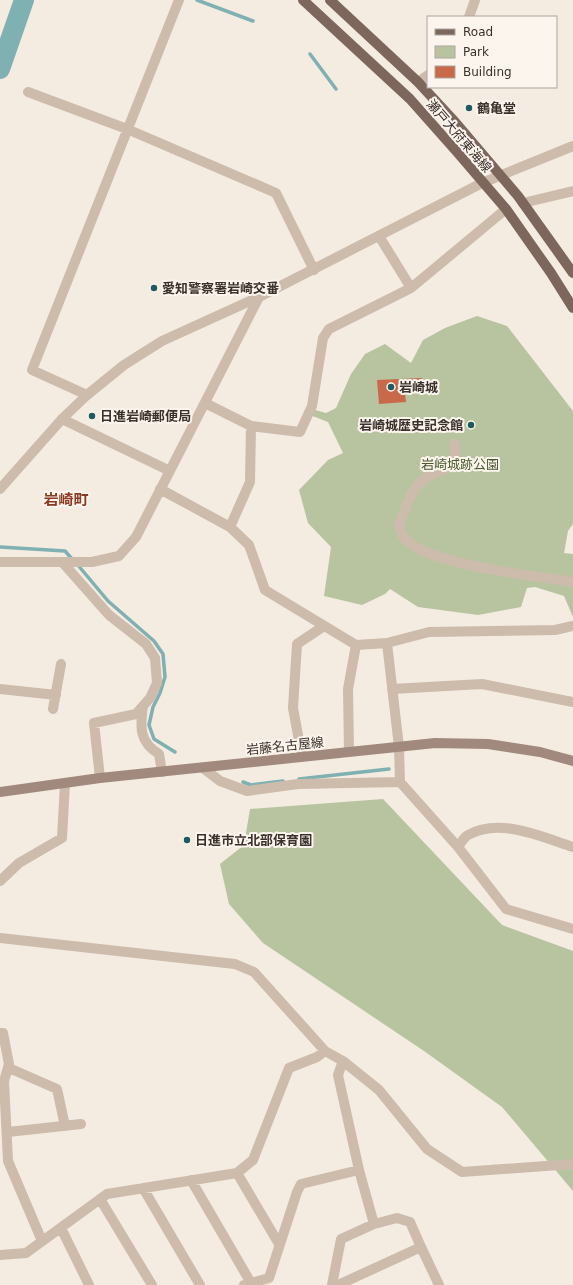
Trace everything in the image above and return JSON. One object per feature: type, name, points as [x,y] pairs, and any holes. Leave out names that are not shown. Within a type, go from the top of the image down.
[{"type":"main road","name":"瀬戸大府東海線","points":[[303,0],[410,99],[506,209],[551,273],[573,308]]},
{"type":"main road","name":"瀬戸大府東海線","points":[[330,0],[418,82],[523,203],[573,273]]},
{"type":"main road","name":"岩藤名古屋線","points":[[0,792],[100,778],[435,744],[488,744],[540,752],[573,760]]},
{"type":"street","points":[[87,394],[32,370],[179,0]]},
{"type":"street","points":[[469,16],[475,0]]},
{"type":"street","points":[[418,82],[427,76]]},
{"type":"street","points":[[28,92],[127,129],[276,193],[314,270]]},
{"type":"street","points":[[0,489],[62,419],[87,394],[124,365],[162,341],[314,270],[482,183],[573,146]]},
{"type":"street","points":[[523,203],[573,191]]},
{"type":"street","points":[[205,403],[251,426],[300,432],[312,406],[324,338],[329,329],[411,288],[506,209]]},
{"type":"street","points":[[379,236],[411,288]]},
{"type":"street","points":[[0,562],[82,562],[119,556],[136,537],[259,297]]},
{"type":"street","points":[[62,419],[170,471]]},
{"type":"street","points":[[230,527],[250,482],[251,426]]},
{"type":"street","points":[[454,444],[457,465],[433,472],[417,484],[410,497],[399,525],[404,538],[422,550],[454,562],[573,582]]},
{"type":"street","points":[[160,489],[230,527],[249,545],[265,590],[356,645],[387,643],[429,632],[555,630],[573,626]]},
{"type":"street","points":[[66,562],[109,615],[146,644],[155,658],[157,683],[150,698],[136,714],[94,723],[100,778]]},
{"type":"street","points":[[302,757],[293,708],[297,644],[324,626]]},
{"type":"street","points":[[387,643],[399,747],[400,782],[458,847],[506,909],[573,930]]},
{"type":"street","points":[[349,752],[348,689],[356,645]]},
{"type":"street","points":[[53,709],[61,664]]},
{"type":"street","points":[[392,689],[482,684],[573,702]]},
{"type":"street","points":[[0,689],[56,695]]},
{"type":"street","points":[[143,706],[141,721],[143,736],[148,748],[159,754],[162,772]]},
{"type":"street","points":[[203,768],[220,781],[247,791],[298,784],[400,782]]},
{"type":"street","points":[[0,881],[19,863],[62,838],[65,784]]},
{"type":"street","points":[[458,847],[467,835],[489,828],[512,829],[573,847]]},
{"type":"street","points":[[0,938],[235,964],[254,972],[325,1050],[343,1061],[379,1090],[427,1148],[462,1172],[573,1164]]},
{"type":"street","points":[[0,1033],[3,1034],[9,1068],[4,1081],[8,1132],[8,1161],[42,1241]]},
{"type":"street","points":[[0,1255],[26,1253],[107,1194],[237,1173],[253,1160],[289,1068],[317,1057],[325,1050]]},
{"type":"street","points":[[343,1061],[338,1074],[374,1224]]},
{"type":"street","points":[[9,1068],[57,1089],[65,1126]]},
{"type":"street","points":[[8,1132],[81,1124]]},
{"type":"street","points":[[191,1180],[248,1284],[269,1278],[296,1192],[301,1184],[360,1170]]},
{"type":"street","points":[[237,1173],[279,1244]]},
{"type":"street","points":[[143,1188],[200,1285]]},
{"type":"street","points":[[100,1199],[152,1285]]},
{"type":"street","points":[[332,1285],[341,1239],[374,1224],[397,1218],[410,1222],[439,1285]]},
{"type":"street","points":[[61,1228],[89,1285]]},
{"type":"street","points":[[338,1285],[421,1247]]},
{"type":"green space","name":"岩崎城跡公園","points":[[477,316],[507,326],[573,411],[573,524],[568,531],[564,553],[573,554],[573,617],[564,596],[535,587],[527,588],[521,607],[478,615],[418,607],[390,589],[385,594],[362,605],[324,596],[331,547],[308,523],[299,490],[328,460],[343,453],[328,422],[310,415],[308,408],[326,413],[336,408],[351,374],[365,354],[385,344],[411,363],[423,340],[445,328]]},
{"type":"green space","points":[[383,799],[502,925],[573,951],[573,1191],[502,1107],[424,1051],[263,943],[229,904],[220,864],[244,845],[250,809]]},
{"type":"building","points":[[422,378],[422,392],[405,393],[406,402],[379,404],[377,380]]},
{"type":"waterway","points":[[0,69],[24,0]]},
{"type":"waterway","points":[[197,0],[253,21]]},
{"type":"waterway","points":[[310,54],[336,89]]},
{"type":"waterway","points":[[0,547],[65,551],[73,560]]},
{"type":"waterway","points":[[77,564],[108,601],[154,641],[163,654],[165,677],[160,693],[153,707],[149,725],[154,739],[175,752]]},
{"type":"waterway","points":[[299,779],[389,769]]},
{"type":"waterway","points":[[243,782],[251,785],[283,781]]},
{"type":"place","name":"鶴亀堂","points":[[469,108]]},
{"type":"place","name":"愛知警察署岩崎交番","points":[[154,288]]},
{"type":"place","name":"岩崎城","points":[[391,387]]},
{"type":"place","name":"日進岩崎郵便局","points":[[92,416]]},
{"type":"place","name":"岩崎城歴史記念館","points":[[471,425]]},
{"type":"place","name":"日進市立北部保育園","points":[[187,840]]},
{"type":"district","name":"岩崎町","points":[[66,500]]}]
